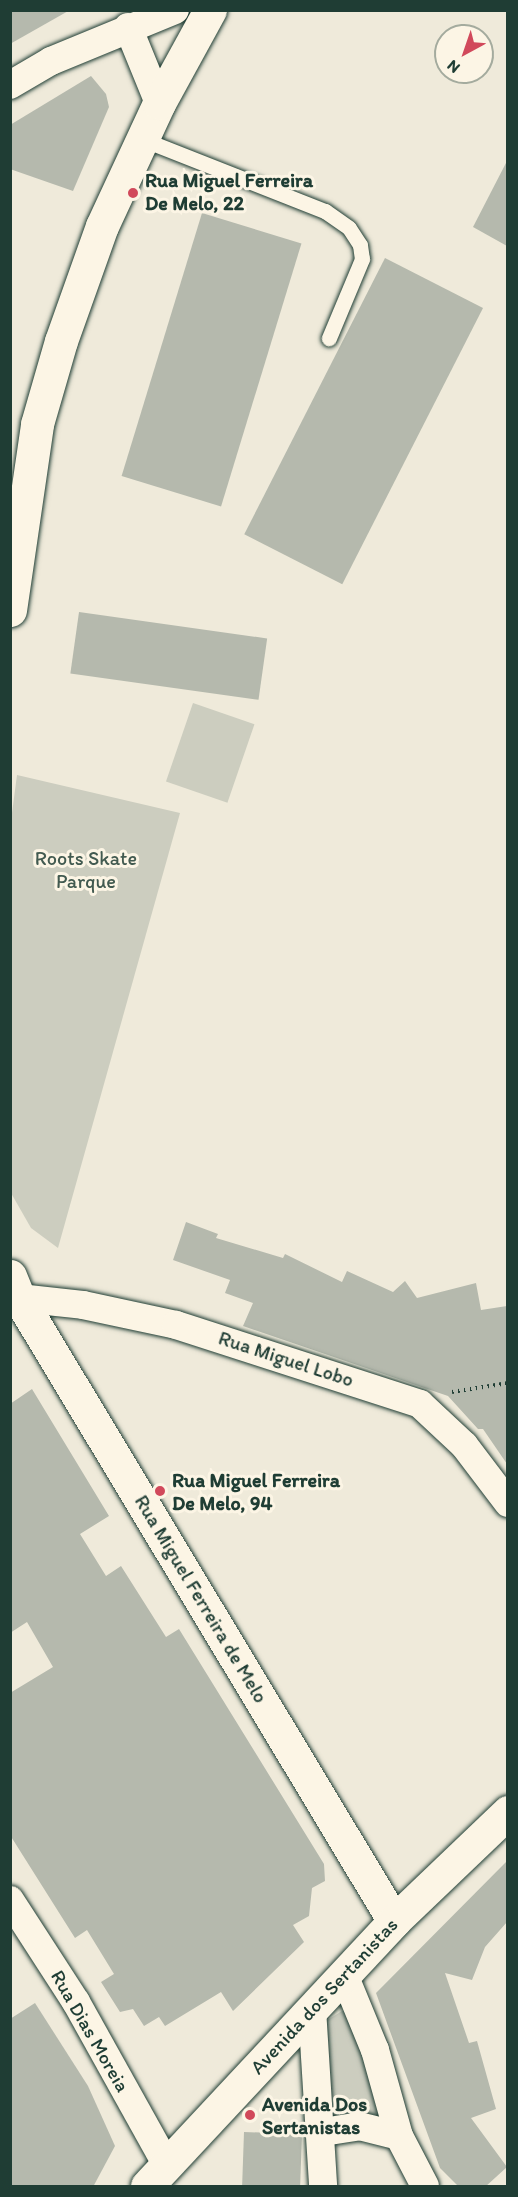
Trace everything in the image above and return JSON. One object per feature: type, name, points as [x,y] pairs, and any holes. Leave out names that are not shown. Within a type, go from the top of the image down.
[{"type":"main road","points":[[10,610],[40,414],[102,226],[159,103],[210,10]]},
{"type":"main road","name":"Rua Miguel Ferreira de Melo","points":[[15,1287],[394,1921]]},
{"type":"main road","name":"Avenida dos Sertanistas","points":[[157,2175],[312,2009],[345,1977],[394,1921],[507,1812]]},
{"type":"street","points":[[10,85],[51,61],[128,27],[175,10]]},
{"type":"street","points":[[128,27],[159,103]]},
{"type":"street","name":"Rua Miguel Lobo","points":[[15,1287],[83,1305],[176,1325],[420,1404],[464,1445],[507,1503]]},
{"type":"street","name":"Rua Dias Moreia","points":[[10,1900],[76,2002],[157,2175]]},
{"type":"street","points":[[345,1977],[372,2042],[399,2136],[425,2187]]},
{"type":"street","points":[[312,2009],[323,2132],[323,2187]]},
{"type":"street","points":[[323,2132],[359,2126],[399,2136]]},
{"type":"lane","points":[[142,139],[325,211],[349,228],[360,245],[362,259],[329,338]]},
{"type":"path","points":[[420,1404],[440,1394],[507,1383]]},
{"type":"green space","points":[[193,703],[254,724],[227,803],[166,781]]},
{"type":"green space","name":"Roots Skate Parque","points":[[17,775],[180,813],[58,1248],[31,1228],[11,1193],[10,828]]},
{"type":"green space","points":[[342,2011],[348,2012],[379,2109],[374,2116],[338,2114],[331,2106],[326,2021]]},
{"type":"building","points":[[10,10],[70,10],[10,44]]},
{"type":"building","points":[[91,76],[106,94],[109,107],[73,191],[10,169],[10,125]]},
{"type":"building","points":[[507,161],[507,246],[473,227]]},
{"type":"building","points":[[202,213],[301,243],[221,506],[122,476]]},
{"type":"building","points":[[385,258],[483,308],[342,584],[244,534]]},
{"type":"building","points":[[79,612],[267,638],[259,700],[70,673]]},
{"type":"building","points":[[186,1222],[218,1234],[216,1238],[283,1258],[285,1254],[342,1282],[347,1271],[393,1292],[405,1281],[417,1298],[476,1283],[481,1310],[507,1306],[507,1464],[483,1429],[478,1429],[448,1396],[243,1326],[253,1303],[225,1293],[230,1280],[173,1260]]},
{"type":"building","points":[[32,1389],[109,1516],[80,1534],[106,1576],[121,1566],[166,1637],[179,1629],[324,1864],[325,1881],[312,1888],[309,1916],[293,1925],[304,1942],[233,2011],[221,1992],[165,2026],[159,2017],[144,2026],[133,2009],[120,2012],[101,1982],[114,1974],[87,1930],[75,1938],[10,1835],[10,1693],[53,1667],[27,1622],[10,1633],[10,1404]]},
{"type":"building","points":[[507,1861],[507,1922],[485,1947],[472,1980],[445,1973],[469,2043],[477,2041],[496,2109],[471,2118],[507,2167],[485,2187],[459,2187],[440,2168],[376,1993]]},
{"type":"building","points":[[35,2003],[88,2086],[115,2146],[93,2187],[10,2187],[10,2019]]},
{"type":"building","points":[[244,2132],[302,2134],[300,2186],[242,2186]]},
{"type":"place","name":"Rua Miguel Ferreira De Melo, 22","points":[[133,193]]},
{"type":"place","name":"Rua Miguel Ferreira De Melo, 94","points":[[160,1491]]},
{"type":"place","name":"Avenida Dos Sertanistas","points":[[250,2115]]}]
